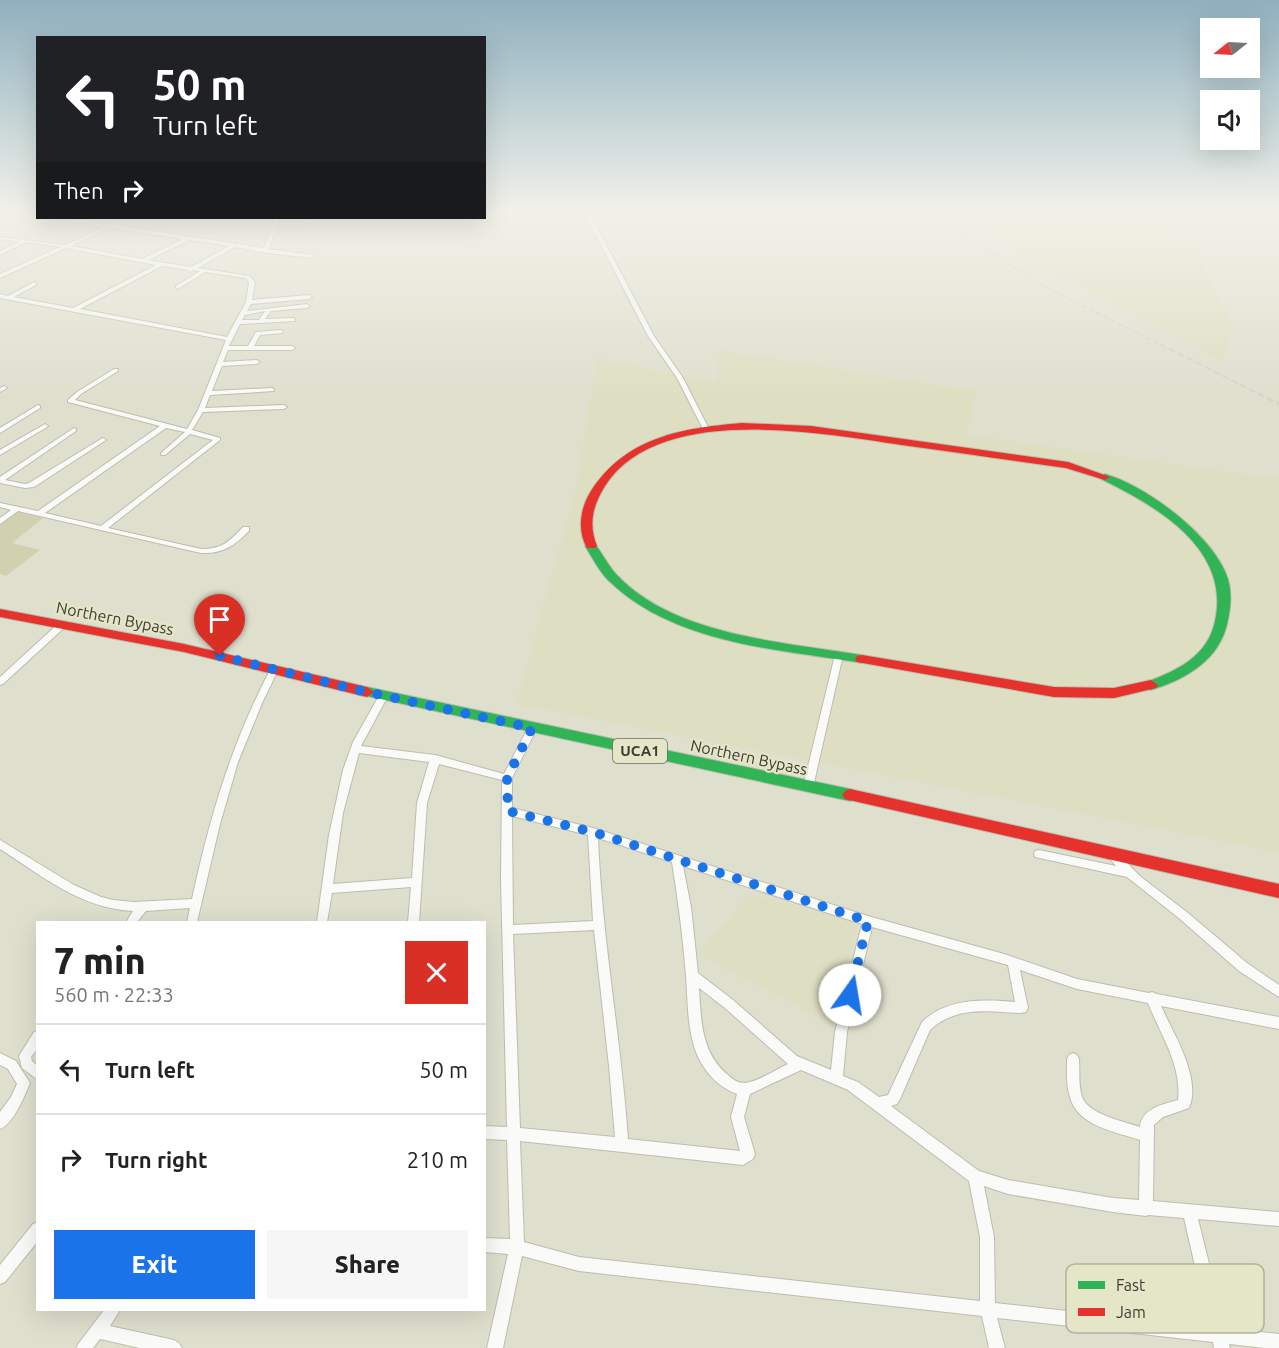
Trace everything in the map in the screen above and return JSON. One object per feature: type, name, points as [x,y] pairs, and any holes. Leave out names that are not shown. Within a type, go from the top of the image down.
[{"type":"street","points":[[74,310],[144,273]]},
{"type":"street","points":[[178,287],[201,273]]},
{"type":"street","points":[[163,454],[189,431],[201,410],[229,339],[249,302],[251,279],[209,273]]},
{"type":"street","points":[[618,273],[651,336],[680,378],[706,429]]},
{"type":"street","points":[[0,301],[34,284]]},
{"type":"street","points":[[0,296],[229,339]]},
{"type":"street","points":[[249,302],[309,297]]},
{"type":"street","points":[[244,313],[307,306]]},
{"type":"street","points":[[261,321],[268,309]]},
{"type":"street","points":[[240,322],[293,320]]},
{"type":"street","points":[[250,348],[258,333],[281,332]]},
{"type":"street","points":[[226,348],[292,348]]},
{"type":"street","points":[[219,364],[257,362]]},
{"type":"street","points":[[103,528],[218,440],[70,401],[116,370]]},
{"type":"street","points":[[207,393],[272,390]]},
{"type":"street","points":[[201,410],[284,406]]},
{"type":"street","points":[[0,431],[38,407]]},
{"type":"street","points":[[761,425],[791,427],[1033,460],[1094,471],[1149,498],[1179,520],[1193,534],[1214,562],[1224,588],[1226,614],[1223,624],[1213,648],[1180,673],[1116,693],[1082,695],[1034,690],[839,655],[716,632],[677,620],[630,596],[610,578],[595,557],[586,535],[585,518],[589,501],[601,481],[625,459],[646,447],[706,429],[761,425]]},
{"type":"street","points":[[0,453],[45,426]]},
{"type":"street","points":[[39,514],[164,426]]},
{"type":"street","points":[[0,480],[74,430]]},
{"type":"street","points":[[0,480],[25,486],[31,485],[102,440]]},
{"type":"street","points":[[0,505],[143,539],[213,552],[229,547],[246,529]]},
{"type":"street","points":[[0,522],[17,509]]},
{"type":"street","name":"Northern Bypass","points":[[0,612],[184,648],[383,696],[1109,852],[1279,891]]},
{"type":"street","points":[[0,682],[62,625]]},
{"type":"street","points":[[808,787],[839,655]]},
{"type":"street","points":[[192,921],[232,760],[258,697],[274,670]]},
{"type":"street","points":[[322,921],[337,819],[356,749],[383,696]]},
{"type":"street","points":[[495,1348],[517,1247],[507,930],[507,778],[532,728]]},
{"type":"street","points":[[356,749],[435,759],[507,778]]},
{"type":"street","points":[[414,921],[422,803],[435,759]]},
{"type":"street","points":[[508,811],[593,832],[868,921],[1077,984],[1279,1023]]},
{"type":"street","points":[[593,832],[593,877],[620,1100],[622,1144]]},
{"type":"street","points":[[0,844],[71,888],[102,902],[112,905],[144,906],[196,903]]},
{"type":"street","points":[[1109,852],[1130,874],[1243,967],[1279,992]]},
{"type":"street","points":[[1039,854],[1130,874]]},
{"type":"street","points":[[676,860],[685,907],[698,1042],[702,1057],[709,1068],[729,1085],[745,1090]]},
{"type":"street","points":[[327,889],[415,882]]},
{"type":"street","points":[[132,921],[144,906]]},
{"type":"street","points":[[837,1077],[841,1032],[868,921]]},
{"type":"street","points":[[507,930],[599,926]]},
{"type":"street","points":[[877,1104],[891,1100],[895,1095],[926,1026],[932,1020],[955,1010],[972,1007],[994,1005],[1022,1008],[1013,963]]},
{"type":"street","points":[[692,976],[800,1064],[837,1077],[853,1086],[975,1177],[1047,1195],[1146,1209],[1279,1220]]},
{"type":"street","points":[[1146,1209],[1145,1127],[1150,1117],[1181,1106],[1185,1101],[1185,1089],[1179,1063],[1152,997]]},
{"type":"street","points":[[36,1039],[25,1056],[26,1064],[36,1072]]},
{"type":"street","points":[[0,1059],[12,1065],[24,1083],[16,1101],[0,1123]]},
{"type":"street","points":[[1073,1059],[1077,1103],[1081,1109],[1091,1116],[1146,1136]]},
{"type":"street","points":[[486,1132],[622,1144],[690,1154],[746,1157],[748,1155],[746,1146],[736,1119],[738,1106],[745,1090],[800,1064]]},
{"type":"street","points":[[975,1177],[987,1237],[988,1310],[997,1348]]},
{"type":"street","points":[[1190,1213],[1202,1264]]},
{"type":"street","points":[[0,1277],[36,1232]]},
{"type":"street","points":[[486,1245],[517,1247],[579,1264],[1066,1321]]},
{"type":"street","points":[[84,1348],[112,1311]]},
{"type":"street","points":[[97,1331],[174,1348]]},
{"type":"street","points":[[1155,1333],[1220,1342],[1279,1342]]},
{"type":"shaded area","points":[[1055,273],[1207,273],[1234,326],[1222,361]]},
{"type":"shaded area","points":[[719,350],[976,391],[966,435],[1279,479],[1279,852],[516,704],[576,488],[597,358],[717,382]]},
{"type":"shaded area","points":[[16,512],[43,518],[12,543],[40,550],[6,576],[0,574],[0,524]]},
{"type":"shaded area","points":[[749,894],[857,922],[833,1025],[698,954]]},
{"type":"railway","points":[[1022,273],[1163,346]]},
{"type":"railway","points":[[1160,344],[1279,404]]},
{"type":"traffic: fast","points":[[1105,477],[1150,501],[1173,517],[1194,536],[1210,556],[1222,579],[1225,604],[1220,630],[1215,641],[1193,666],[1151,685]]},
{"type":"traffic: fast","points":[[591,546],[611,576],[639,600],[672,618],[710,631],[749,640],[862,659]]},
{"type":"traffic: fast","points":[[367,692],[850,795]]},
{"type":"traffic: jam","points":[[742,426],[811,429],[1068,465],[1105,477]]},
{"type":"traffic: jam","points":[[591,546],[586,528],[590,502],[605,477],[620,462],[657,442],[678,435],[742,426]]},
{"type":"traffic: jam","points":[[0,613],[184,648],[367,692]]},
{"type":"traffic: jam","points":[[862,659],[1054,692],[1114,693],[1151,685]]},
{"type":"traffic: jam","points":[[850,795],[1279,891]]},
{"type":"route","points":[[220,656],[358,690],[532,728],[507,778],[508,811],[593,832],[868,921],[850,995]]}]
